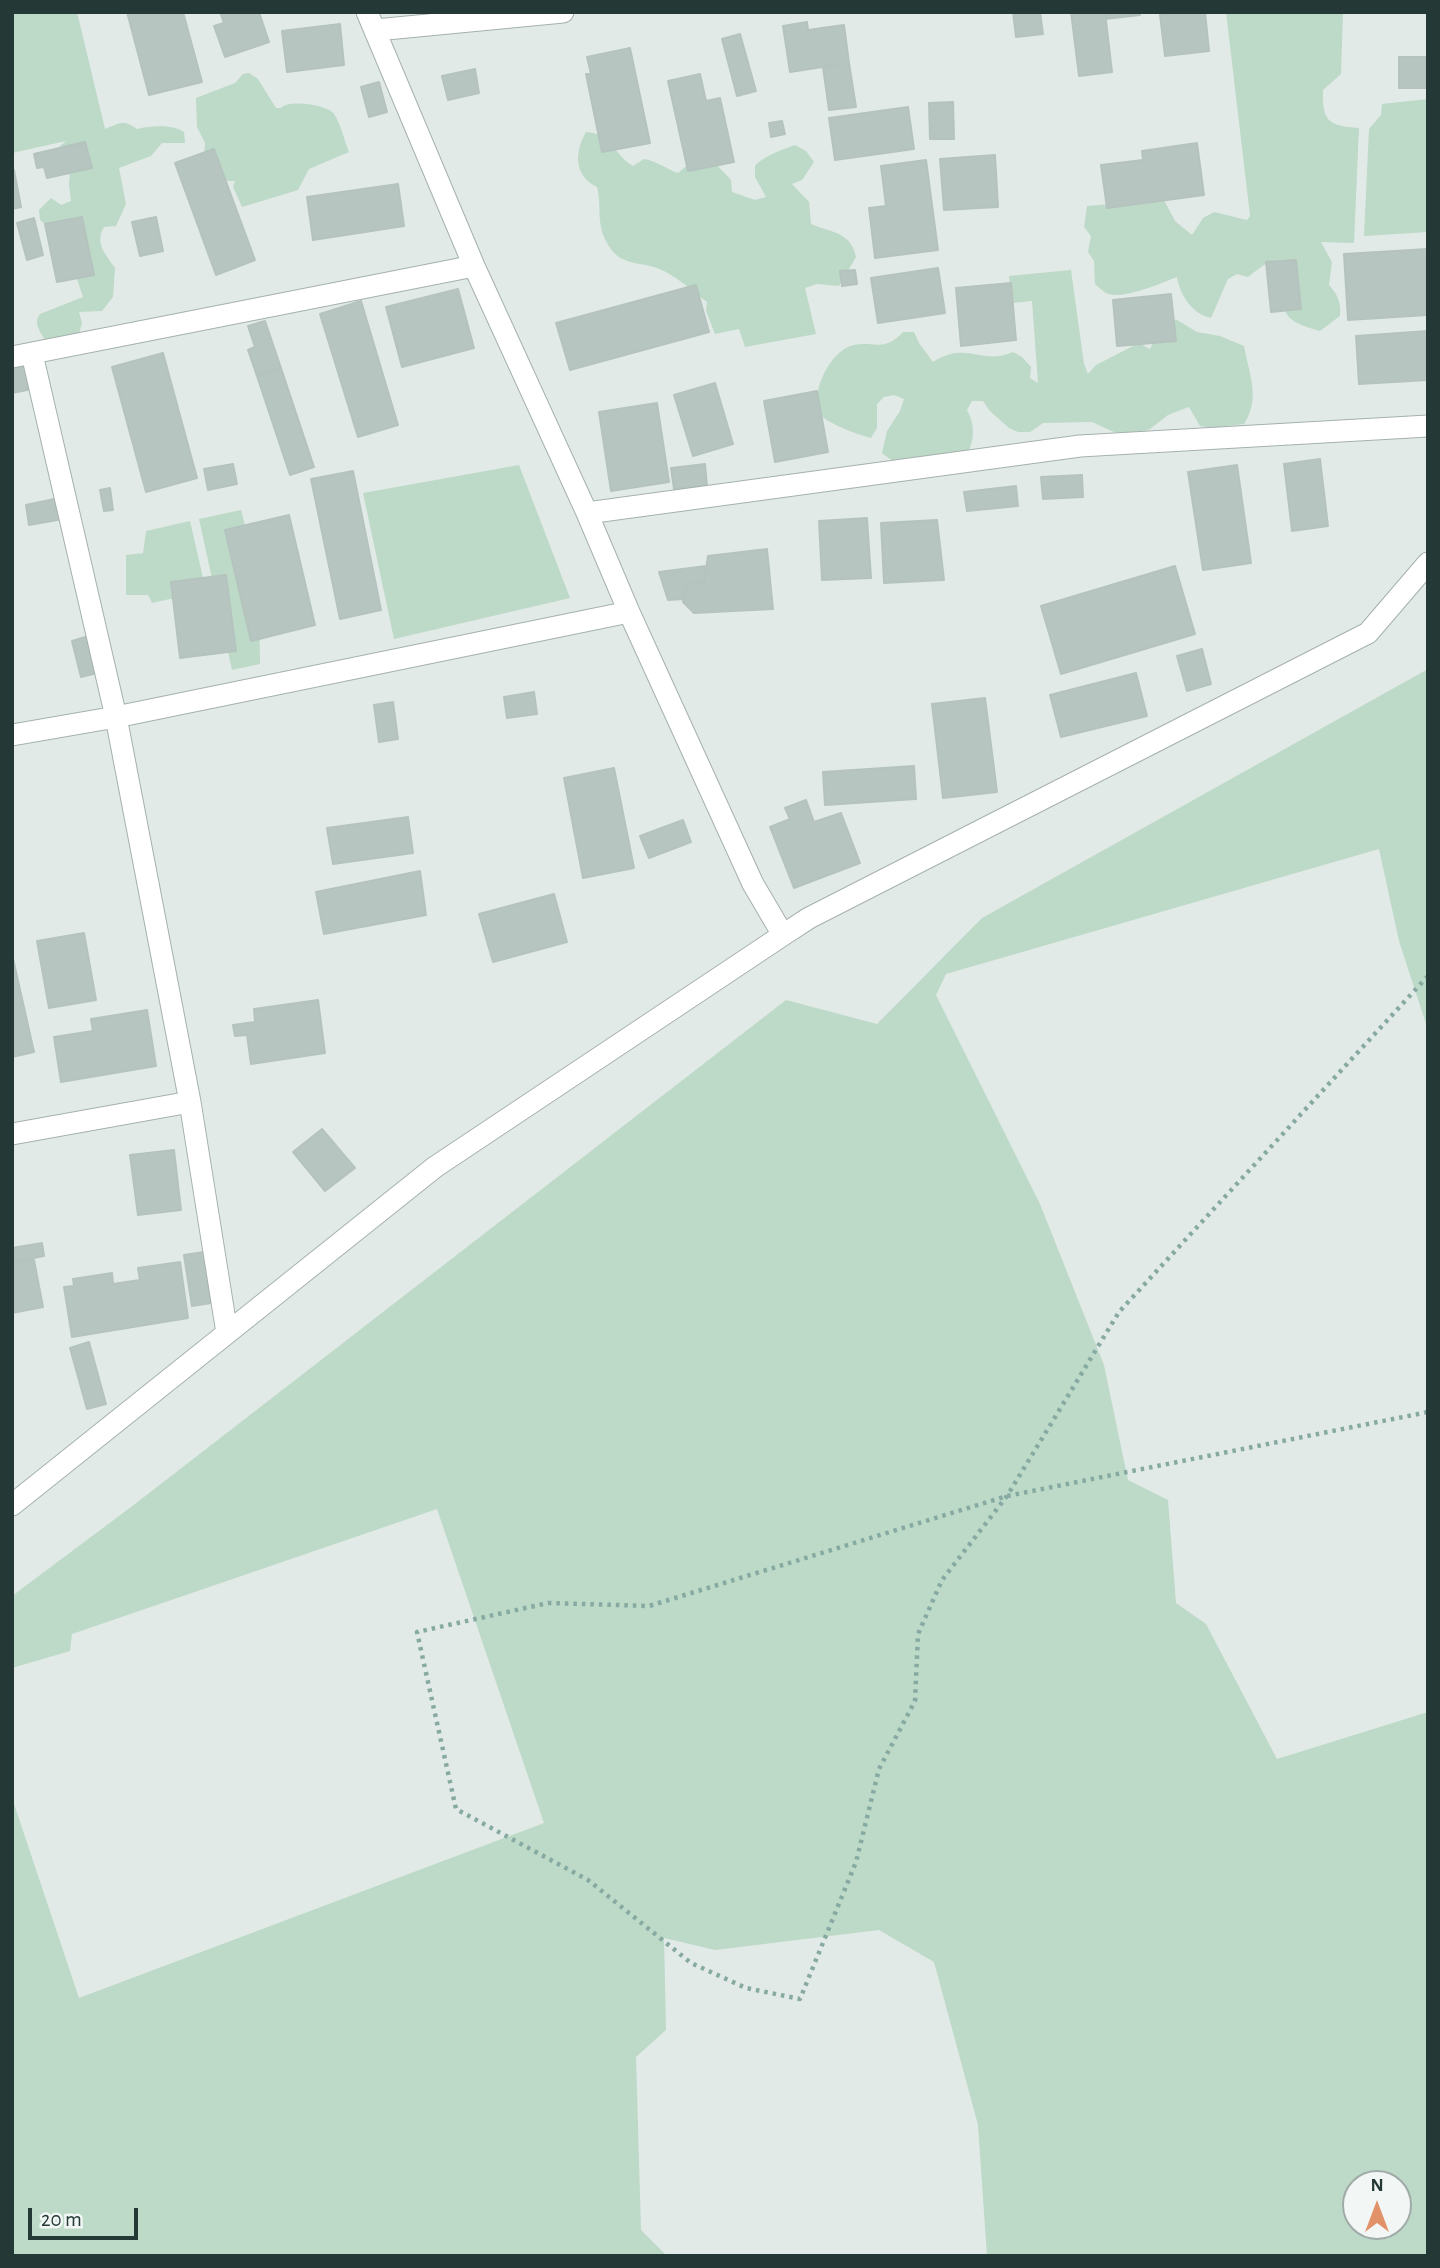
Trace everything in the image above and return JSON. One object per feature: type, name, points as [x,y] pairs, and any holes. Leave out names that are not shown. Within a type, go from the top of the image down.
[{"type":"street","points":[[563,12],[371,21],[474,266],[587,513],[629,612],[753,884],[783,935]]},
{"type":"street","points":[[227,1333],[190,1102],[116,717],[22,356],[474,266]]},
{"type":"street","points":[[587,513],[1080,446],[1428,426]]},
{"type":"street","points":[[12,1504],[435,1167],[783,935],[809,918],[1368,633],[1428,563]]},
{"type":"street","points":[[12,735],[116,717],[629,612]]},
{"type":"street","points":[[12,1134],[190,1102]]},
{"type":"path","points":[[1428,976],[1119,1312],[1007,1496],[942,1580],[918,1634],[915,1701],[879,1769],[856,1862],[800,1998],[746,1988],[691,1963],[588,1880],[456,1810],[417,1632],[548,1603],[649,1606],[1007,1496],[1428,1412]]},
{"type":"green space","points":[[12,12],[77,12],[105,129],[125,123],[137,129],[168,127],[184,132],[185,143],[162,143],[151,156],[119,168],[126,204],[116,226],[104,227],[100,238],[102,249],[115,268],[113,297],[102,311],[79,312],[82,323],[79,334],[68,340],[45,340],[37,321],[40,314],[83,297],[62,246],[40,220],[39,210],[51,198],[61,205],[71,201],[70,173],[60,159],[60,146],[66,141],[12,153]]},
{"type":"green space","points":[[1226,12],[1343,12],[1341,74],[1323,90],[1323,100],[1329,120],[1340,126],[1359,128],[1354,243],[1321,242],[1332,262],[1329,285],[1338,299],[1340,316],[1320,331],[1294,321],[1288,315],[1285,300],[1296,265],[1288,262],[1270,262],[1248,277],[1237,274],[1228,279],[1211,318],[1204,316],[1188,303],[1177,277],[1143,290],[1116,295],[1107,293],[1095,284],[1094,261],[1088,252],[1091,236],[1084,227],[1087,206],[1164,200],[1175,221],[1192,235],[1203,218],[1214,212],[1247,220],[1250,216]]},
{"type":"green space","points":[[249,73],[258,79],[276,108],[300,104],[324,108],[334,114],[349,152],[309,169],[298,190],[242,207],[233,187],[235,181],[218,181],[204,160],[205,143],[197,127],[196,98],[235,83],[243,74]]},
{"type":"green space","points":[[1428,99],[1428,232],[1364,236],[1369,129],[1381,115],[1382,104]]},
{"type":"green space","points":[[586,132],[602,137],[633,166],[644,159],[678,173],[691,162],[715,163],[731,180],[732,192],[755,200],[766,197],[755,177],[755,166],[758,163],[795,145],[806,151],[814,162],[802,180],[792,184],[809,202],[811,224],[845,238],[856,257],[839,286],[817,284],[805,288],[816,334],[745,347],[739,329],[715,334],[706,311],[707,302],[677,279],[657,268],[616,255],[603,234],[597,187],[584,177],[578,163],[579,148]]},
{"type":"green space","points":[[1071,270],[1084,364],[1088,374],[1096,365],[1139,343],[1150,349],[1165,318],[1177,320],[1197,332],[1220,336],[1244,346],[1253,395],[1244,424],[1211,428],[1200,426],[1189,407],[1168,415],[1150,429],[1139,433],[1114,432],[1092,422],[1043,423],[1030,432],[1018,432],[1009,428],[983,401],[972,401],[967,410],[973,432],[967,454],[934,463],[912,465],[891,460],[882,453],[887,431],[904,399],[894,395],[884,397],[877,404],[877,428],[871,438],[837,426],[822,416],[818,408],[819,388],[822,377],[834,359],[848,347],[889,343],[903,332],[914,332],[933,362],[955,353],[1001,356],[1013,352],[1031,367],[1030,378],[1038,383],[1032,301],[1012,303],[1009,276]]},
{"type":"green space","points":[[519,465],[570,598],[394,639],[363,493]]},
{"type":"green space","points":[[241,510],[251,548],[259,598],[260,664],[232,670],[199,519]]},
{"type":"green space","points":[[190,521],[206,591],[152,603],[148,595],[126,595],[126,555],[143,553],[146,531]]},
{"type":"green space","points":[[1428,669],[1428,1030],[1399,941],[1379,849],[946,974],[936,995],[1040,1204],[1104,1365],[1128,1480],[1168,1500],[1176,1603],[1206,1624],[1277,1759],[1428,1712],[1428,2256],[987,2256],[978,2125],[934,1962],[879,1930],[715,1950],[664,1938],[666,2030],[636,2057],[641,2230],[667,2256],[12,2256],[12,1798],[79,1998],[544,1823],[437,1509],[72,1634],[70,1651],[12,1668],[12,1596],[135,1504],[786,1000],[877,1024],[982,918]]},
{"type":"building","points":[[127,12],[183,12],[202,82],[149,95]]},
{"type":"building","points":[[220,12],[259,12],[269,42],[225,57],[214,26],[224,23]]},
{"type":"building","points":[[1013,12],[1040,12],[1043,34],[1016,37]]},
{"type":"building","points":[[1071,12],[1105,12],[1112,72],[1079,76]]},
{"type":"building","points":[[1105,12],[1140,12],[1140,15],[1105,19]]},
{"type":"building","points":[[1205,12],[1209,51],[1165,56],[1160,15]]},
{"type":"building","points":[[807,22],[808,30],[844,25],[849,63],[790,72],[783,26]]},
{"type":"building","points":[[340,24],[344,65],[287,72],[282,31]]},
{"type":"building","points":[[740,34],[756,91],[737,96],[722,39]]},
{"type":"building","points":[[630,48],[650,143],[602,152],[586,74],[591,74],[587,57]]},
{"type":"building","points":[[1399,57],[1428,57],[1428,88],[1399,88]]},
{"type":"building","points":[[849,63],[856,107],[829,110],[823,67]]},
{"type":"building","points":[[475,69],[479,93],[448,100],[442,76]]},
{"type":"building","points":[[700,74],[706,101],[720,98],[734,162],[688,171],[668,81]]},
{"type":"building","points":[[379,82],[387,112],[369,117],[361,87]]},
{"type":"building","points":[[953,102],[954,139],[930,139],[929,103]]},
{"type":"building","points":[[908,107],[914,149],[835,160],[829,118]]},
{"type":"building","points":[[782,121],[785,134],[771,137],[769,123]]},
{"type":"building","points":[[85,142],[92,168],[47,178],[44,167],[37,168],[34,154]]},
{"type":"building","points":[[1197,143],[1204,195],[1107,208],[1101,165],[1143,160],[1142,151]]},
{"type":"building","points":[[214,149],[255,260],[216,275],[175,163]]},
{"type":"building","points":[[995,155],[998,207],[944,210],[940,159]]},
{"type":"building","points":[[926,160],[938,250],[875,258],[869,208],[886,206],[881,166]]},
{"type":"building","points":[[12,170],[21,207],[12,209]]},
{"type":"building","points":[[398,184],[404,226],[313,240],[307,197]]},
{"type":"building","points":[[82,217],[94,275],[57,282],[45,224]]},
{"type":"building","points":[[156,217],[163,251],[140,256],[132,222]]},
{"type":"building","points":[[34,218],[43,255],[27,260],[17,223]]},
{"type":"building","points":[[1428,249],[1428,315],[1348,320],[1344,254]]},
{"type":"building","points":[[1296,260],[1301,309],[1271,312],[1266,262]]},
{"type":"building","points":[[938,268],[945,313],[878,323],[871,278]]},
{"type":"building","points":[[855,270],[857,284],[842,286],[840,271]]},
{"type":"building","points":[[1011,283],[1016,340],[961,346],[956,288]]},
{"type":"building","points":[[696,285],[709,332],[570,370],[556,323]]},
{"type":"building","points":[[458,289],[474,348],[402,367],[386,307]]},
{"type":"building","points":[[1171,294],[1176,341],[1117,346],[1113,300]]},
{"type":"building","points":[[361,301],[398,425],[358,437],[320,314]]},
{"type":"building","points":[[265,321],[281,368],[257,376],[248,350],[255,347],[248,326]]},
{"type":"building","points":[[1428,331],[1428,380],[1359,384],[1356,336]]},
{"type":"building","points":[[163,353],[197,478],[146,492],[112,367]]},
{"type":"building","points":[[31,359],[37,388],[12,393],[12,363]]},
{"type":"building","points":[[281,368],[314,467],[290,475],[257,376]]},
{"type":"building","points":[[715,383],[733,444],[693,456],[674,395]]},
{"type":"building","points":[[817,391],[828,452],[775,462],[764,401]]},
{"type":"building","points":[[657,403],[669,482],[611,491],[599,412]]},
{"type":"building","points":[[1320,459],[1328,526],[1292,531],[1284,464]]},
{"type":"building","points":[[233,464],[237,484],[208,490],[204,469]]},
{"type":"building","points":[[705,464],[707,485],[674,489],[671,468]]},
{"type":"building","points":[[1237,465],[1251,563],[1203,570],[1188,472]]},
{"type":"building","points":[[353,471],[381,610],[340,619],[311,479]]},
{"type":"building","points":[[1082,475],[1083,497],[1043,499],[1041,477]]},
{"type":"building","points":[[1016,486],[1018,506],[967,511],[964,492]]},
{"type":"building","points":[[110,488],[113,510],[104,511],[100,490]]},
{"type":"building","points":[[59,498],[63,519],[29,525],[26,505]]},
{"type":"building","points":[[289,515],[315,625],[251,641],[225,530]]},
{"type":"building","points":[[867,518],[871,578],[822,580],[819,521]]},
{"type":"building","points":[[937,520],[944,580],[884,583],[881,523]]},
{"type":"building","points":[[767,549],[773,609],[694,613],[683,602],[687,584],[704,583],[708,556]]},
{"type":"building","points":[[706,566],[704,583],[687,584],[684,599],[668,600],[659,572]]},
{"type":"building","points":[[1175,566],[1195,634],[1061,674],[1041,606]]},
{"type":"building","points":[[226,575],[236,651],[180,658],[171,582]]},
{"type":"building","points":[[92,635],[101,672],[81,677],[72,641]]},
{"type":"building","points":[[1202,649],[1211,684],[1187,691],[1177,656]]},
{"type":"building","points":[[1136,673],[1147,716],[1061,737],[1050,695]]},
{"type":"building","points":[[534,692],[537,714],[507,718],[504,697]]},
{"type":"building","points":[[985,698],[997,792],[943,798],[932,704]]},
{"type":"building","points":[[393,702],[398,739],[379,742],[374,705]]},
{"type":"building","points":[[914,766],[916,799],[825,805],[823,772]]},
{"type":"building","points":[[614,768],[634,868],[583,878],[564,778]]},
{"type":"building","points":[[806,800],[814,822],[841,813],[860,863],[794,888],[770,827],[790,819],[785,808]]},
{"type":"building","points":[[408,817],[413,853],[333,864],[327,828]]},
{"type":"building","points":[[683,820],[691,842],[649,858],[640,836]]},
{"type":"building","points":[[420,871],[426,915],[324,934],[316,892]]},
{"type":"building","points":[[554,894],[567,942],[493,962],[479,914]]},
{"type":"building","points":[[84,933],[96,1000],[49,1008],[37,941]]},
{"type":"building","points":[[12,954],[34,1052],[12,1057]]},
{"type":"building","points":[[318,1000],[325,1053],[251,1064],[247,1035],[235,1036],[233,1025],[255,1022],[254,1009]]},
{"type":"building","points":[[147,1010],[156,1066],[61,1082],[54,1037],[93,1031],[91,1019]]},
{"type":"building","points":[[322,1129],[355,1168],[325,1191],[293,1152]]},
{"type":"building","points":[[174,1150],[181,1210],[138,1215],[130,1155]]},
{"type":"building","points":[[42,1243],[44,1256],[12,1262],[12,1248]]},
{"type":"building","points":[[204,1252],[211,1303],[192,1306],[184,1255]]},
{"type":"building","points":[[34,1260],[43,1307],[12,1313],[12,1263]]},
{"type":"building","points":[[180,1262],[188,1318],[72,1337],[64,1287],[74,1286],[73,1279],[112,1273],[113,1284],[140,1280],[138,1268]]},
{"type":"building","points":[[89,1342],[106,1404],[87,1409],[70,1348]]}]
